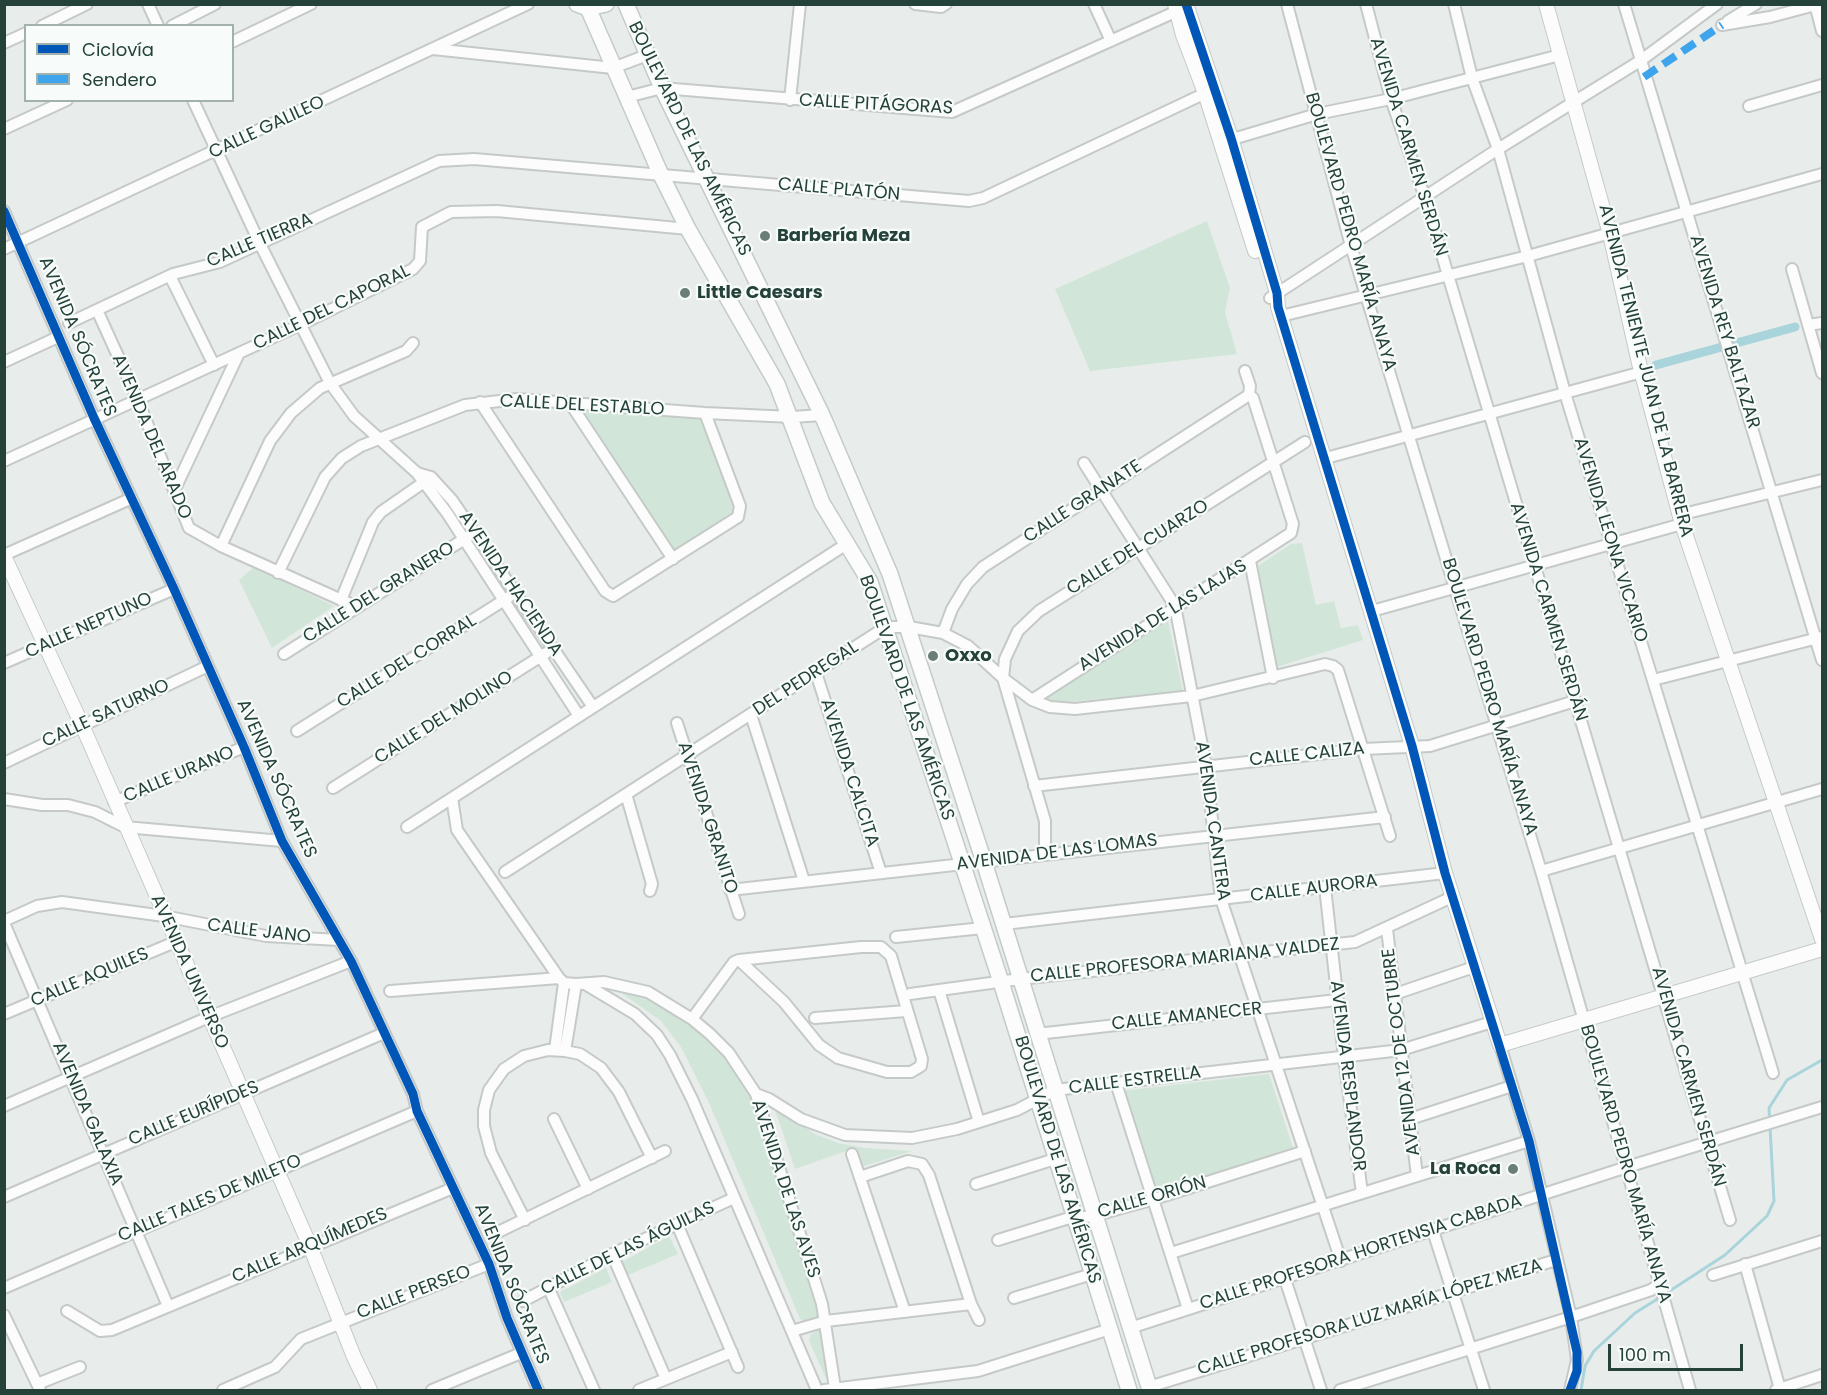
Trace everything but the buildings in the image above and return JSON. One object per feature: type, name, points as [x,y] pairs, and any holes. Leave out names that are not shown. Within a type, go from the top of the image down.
[{"type":"main road","name":"BOULEVARD DE LAS AMÉRICAS","points":[[606,4],[582,6],[688,230],[777,384],[792,417],[822,503],[845,545],[870,582],[1001,982],[1127,1390]]},
{"type":"main road","name":"BOULEVARD DE LAS AMÉRICAS","points":[[626,4],[662,87],[822,415],[890,574],[1004,924],[1149,1389]]},
{"type":"main road","points":[[870,582],[890,574]]},
{"type":"street","points":[[46,24],[87,4]]},
{"type":"street","points":[[148,4],[157,24]]},
{"type":"street","points":[[176,24],[215,4]]},
{"type":"street","points":[[234,41],[311,4]]},
{"type":"street","name":"CALLE GALILEO","points":[[4,249],[217,152],[528,4]]},
{"type":"street","points":[[790,100],[800,4]]},
{"type":"street","points":[[915,4],[941,7],[946,4]]},
{"type":"street","points":[[1094,4],[1111,41]]},
{"type":"street","name":"BOULEVARD PEDRO MARÍA ANAYA","points":[[1287,4],[1351,246],[1541,871],[1628,1167],[1660,1291],[1690,1390]]},
{"type":"street","name":"AVENIDA CARMEN SERDÁN","points":[[1366,4],[1391,99],[1425,198],[1487,413],[1665,996],[1730,1220]]},
{"type":"street","name":"AVENIDA LEONA VICARIO","points":[[1454,4],[1472,78],[1498,148],[1565,393],[1773,1074]]},
{"type":"street","name":"AVENIDA TENIENTE JUAN DE LA BARRERA","points":[[1546,4],[1576,102],[1680,519],[1822,939]]},
{"type":"street","name":"AVENIDA REY BALTAZAR","points":[[1624,4],[1688,211],[1728,352],[1820,638],[1822,660]]},
{"type":"street","points":[[1722,25],[1756,4]]},
{"type":"street","points":[[1722,25],[1816,5],[1822,31]]},
{"type":"street","points":[[1277,304],[1351,246],[1498,148],[1640,61],[1712,6],[1722,25]]},
{"type":"street","points":[[1181,7],[1210,91],[1326,458],[1412,746],[1452,897],[1529,1141],[1570,1317],[1577,1365],[1570,1390]]},
{"type":"street","name":"CALLE PITÁGORAS","points":[[627,98],[662,87],[790,100],[952,112],[1181,7]]},
{"type":"street","points":[[4,43],[24,34]]},
{"type":"street","points":[[432,49],[613,68],[647,55]]},
{"type":"street","points":[[1226,141],[1317,114],[1391,99],[1560,55]]},
{"type":"street","points":[[1749,106],[1822,85]]},
{"type":"street","name":"CALLE PLATÓN","points":[[450,160],[474,159],[976,200],[1210,91]]},
{"type":"street","points":[[4,129],[63,102]]},
{"type":"street","name":"AVENIDA HACIENDA","points":[[194,102],[260,244],[342,403],[378,440],[452,500],[504,600],[579,716]]},
{"type":"street","name":"CALLE TIERRA","points":[[69,323],[170,276],[220,262],[432,163],[450,160]]},
{"type":"street","points":[[1277,304],[1366,295],[1447,277],[1822,174]]},
{"type":"street","name":"AVENIDA SÓCRATES","points":[[4,211],[130,499],[174,589],[244,747],[282,841],[351,961],[413,1094],[417,1111],[489,1264],[537,1390]]},
{"type":"street","name":"CALLE DEL CAPORAL","points":[[4,461],[136,398],[300,325],[417,267],[422,227],[451,212],[497,211],[688,230]]},
{"type":"street","points":[[1792,269],[1822,373]]},
{"type":"street","points":[[170,276],[213,365]]},
{"type":"street","name":"AVENIDA DEL ARADO","points":[[97,310],[189,528],[278,573],[356,606]]},
{"type":"street","points":[[1808,325],[1822,323]]},
{"type":"street","points":[[4,362],[58,337]]},
{"type":"street","points":[[221,546],[275,433],[302,401],[330,383],[406,351],[413,343]]},
{"type":"street","points":[[174,491],[239,353]]},
{"type":"street","points":[[1245,371],[1250,386],[1249,395],[1252,398],[1273,462]]},
{"type":"street","points":[[1326,458],[1642,372]]},
{"type":"street","name":"CALLE GRANATE","points":[[943,633],[952,609],[967,584],[983,567],[1249,395]]},
{"type":"street","name":"CALLE DEL ESTABLO","points":[[278,573],[325,477],[352,451],[465,405],[517,399],[705,413],[792,417],[822,415]]},
{"type":"street","points":[[480,402],[609,595],[617,596],[734,520],[740,512],[705,413]]},
{"type":"street","points":[[570,403],[673,559]]},
{"type":"street","name":"CALLE DEL CUARZO","points":[[1003,678],[1002,669],[1009,647],[1029,618],[1305,442]]},
{"type":"street","name":"AVENIDA DE LAS LAJAS","points":[[1032,700],[1175,606],[1289,535],[1293,529],[1273,462]]},
{"type":"street","name":"AVENIDA CANTERA","points":[[1084,463],[1175,606],[1206,766],[1221,899],[1341,1261]]},
{"type":"street","points":[[1372,611],[1533,563],[1611,544],[1680,519],[1822,480]]},
{"type":"street","points":[[341,600],[373,522],[381,512],[427,481]]},
{"type":"street","points":[[4,555],[130,499]]},
{"type":"street","name":"AVENIDA HACIENDA","points":[[470,536],[517,592],[593,707]]},
{"type":"street","name":"CALLE DEL GRANERO","points":[[284,654],[356,606],[470,536]]},
{"type":"street","points":[[407,827],[845,545]]},
{"type":"street","name":"AVENIDA UNIVERSO","points":[[4,555],[82,725],[310,1246],[339,1322],[370,1390]]},
{"type":"street","points":[[1250,561],[1273,678]]},
{"type":"street","name":"CALLE NEPTUNO","points":[[4,663],[174,589]]},
{"type":"street","name":"CALLE DEL CORRAL","points":[[297,731],[517,592]]},
{"type":"street","points":[[886,627],[909,627],[943,633],[968,646],[1003,678],[1032,700],[1050,707],[1076,709],[1192,696],[1325,664],[1333,666],[1338,670],[1390,836]]},
{"type":"street","name":"DEL PEDREGAL","points":[[505,872],[886,627]]},
{"type":"street","points":[[1653,680],[1820,638]]},
{"type":"street","name":"CALLE DEL MOLINO","points":[[333,788],[554,648]]},
{"type":"street","name":"CALLE SATURNO","points":[[4,763],[208,666]]},
{"type":"street","name":"AVENIDA CALCITA","points":[[816,673],[881,873]]},
{"type":"street","points":[[1003,678],[1045,821],[1045,854]]},
{"type":"street","name":"CALLE CALIZA","points":[[1034,786],[1363,749],[1430,746],[1575,701]]},
{"type":"street","points":[[751,715],[804,881]]},
{"type":"street","name":"AVENIDA GRANITO","points":[[676,723],[739,914]]},
{"type":"street","name":"CALLE URANO","points":[[114,802],[244,747]]},
{"type":"street","points":[[1541,871],[1822,789]]},
{"type":"street","points":[[626,794],[652,884],[650,891]]},
{"type":"street","points":[[452,798],[457,830],[561,980],[560,1051]]},
{"type":"street","points":[[4,799],[42,805],[68,805],[95,812],[125,827],[282,841]]},
{"type":"street","name":"AVENIDA DE LAS LOMAS","points":[[730,890],[1384,817]]},
{"type":"street","name":"CALLE AURORA","points":[[1004,924],[1445,873]]},
{"type":"street","name":"AVENIDA RESPLANDOR","points":[[1325,887],[1362,1193]]},
{"type":"street","name":"CALLE PROFESORA MARIANA VALDEZ","points":[[910,994],[1240,953],[1355,942],[1452,897]]},
{"type":"street","name":"CALLE JANO","points":[[4,922],[37,906],[62,902],[164,916],[266,936],[339,940]]},
{"type":"street","name":"AVENIDA GALAXIA","points":[[4,922],[105,1153],[168,1306]]},
{"type":"street","points":[[896,937],[983,928]]},
{"type":"street","name":"AVENIDA 12 DE OCTUBRE","points":[[1387,928],[1417,1176]]},
{"type":"street","name":"CALLE AQUILES","points":[[4,1014],[175,942]]},
{"type":"street","points":[[692,1019],[731,965],[740,960],[881,947],[891,956],[922,1059],[921,1066],[914,1072],[900,1073],[865,1068],[838,1058],[819,1045],[784,1002],[740,960]]},
{"type":"street","points":[[1500,1045],[1822,949]]},
{"type":"street","points":[[4,1106],[208,1017],[351,961]]},
{"type":"street","points":[[1395,994],[1474,966]]},
{"type":"street","name":"AVENIDA DE LAS AVES","points":[[390,991],[561,980],[581,984],[604,982],[648,992],[692,1019],[729,1053],[756,1094],[826,1321],[830,1389]]},
{"type":"street","points":[[560,1051],[581,984]]},
{"type":"street","name":"AVENIDA DE LAS AVES","points":[[581,984],[635,1014],[657,1035],[692,1099],[817,1390]]},
{"type":"street","points":[[939,990],[979,1122]]},
{"type":"street","name":"CALLE AMANECER","points":[[1037,1034],[1337,1000]]},
{"type":"street","points":[[815,1018],[906,1011]]},
{"type":"street","name":"CALLE ESTRELLA","points":[[756,1094],[769,1099],[801,1119],[845,1135],[912,1138],[979,1122],[1017,1110],[1055,1090],[1401,1050],[1492,1022]]},
{"type":"street","name":"CALLE EURÍPIDES","points":[[4,1197],[384,1033]]},
{"type":"street","points":[[525,1220],[487,1141],[484,1126],[486,1098],[495,1080],[514,1061],[535,1052],[560,1051],[588,1059],[609,1077],[652,1158]]},
{"type":"street","points":[[1116,1083],[1188,1309]]},
{"type":"street","points":[[1410,1119],[1512,1086]]},
{"type":"street","name":"CALLE PROFESORA HORTENSIA CABADA","points":[[1130,1328],[1628,1167],[1822,1107]]},
{"type":"street","name":"CALLE TALES DE MILETO","points":[[4,1288],[417,1111]]},
{"type":"street","points":[[554,1119],[588,1189]]},
{"type":"street","points":[[1171,1253],[1529,1141]]},
{"type":"street","points":[[492,1235],[665,1151]]},
{"type":"street","name":"CALLE ORIÓN","points":[[998,1240],[1066,1219],[1074,1220],[1094,1216],[1154,1199],[1305,1151]]},
{"type":"street","points":[[852,1154],[905,1312]]},
{"type":"street","points":[[976,1184],[1055,1159]]},
{"type":"street","points":[[860,1177],[908,1161],[922,1164],[928,1175],[971,1304],[980,1320]]},
{"type":"street","name":"CALLE ARQUÍMEDES","points":[[67,1311],[94,1328],[105,1332],[453,1188]]},
{"type":"street","name":"CALLE DE LAS ÁGUILAS","points":[[523,1301],[612,1254],[734,1198]]},
{"type":"street","points":[[676,1224],[738,1367]]},
{"type":"street","points":[[1433,1231],[1484,1390]]},
{"type":"street","points":[[1713,1275],[1822,1241]]},
{"type":"street","points":[[612,1254],[666,1379]]},
{"type":"street","name":"CALLE PROFESORA LUZ MARÍA LÓPEZ MEZA","points":[[1149,1389],[1452,1291],[1556,1260]]},
{"type":"street","name":"CALLE PERSEO","points":[[223,1390],[271,1369],[301,1339],[489,1264]]},
{"type":"street","points":[[1745,1264],[1778,1390],[1822,1375]]},
{"type":"street","points":[[1014,1298],[1092,1274]]},
{"type":"street","points":[[1285,1279],[1321,1390]]},
{"type":"street","points":[[549,1289],[594,1390]]},
{"type":"street","points":[[1340,1390],[1651,1290],[1660,1291]]},
{"type":"street","points":[[792,1331],[826,1321],[971,1304]]},
{"type":"street","points":[[4,1315],[39,1387],[80,1366]]},
{"type":"street","points":[[830,1389],[978,1371],[1110,1329]]},
{"type":"street","points":[[639,1390],[732,1352]]},
{"type":"street","points":[[432,1390],[521,1353]]},
{"type":"green space","points":[[1207,221],[1230,288],[1225,312],[1237,354],[1090,371],[1055,289]]},
{"type":"green space","points":[[585,408],[707,420],[735,510],[675,551],[584,413]]},
{"type":"green space","points":[[1302,543],[1316,605],[1334,601],[1341,628],[1358,625],[1363,640],[1277,667],[1258,566],[1291,544]]},
{"type":"green space","points":[[254,567],[334,606],[272,648],[239,580]]},
{"type":"green space","points":[[1168,621],[1183,691],[1048,704],[1041,700]]},
{"type":"green space","points":[[617,990],[634,991],[700,1026],[746,1075],[824,1314],[817,1320],[808,1323],[800,1319],[709,1103],[681,1047],[661,1021]]},
{"type":"green space","points":[[1269,1074],[1294,1151],[1153,1194],[1121,1091]]},
{"type":"green space","points":[[774,1107],[815,1134],[838,1143],[865,1148],[912,1151],[861,1167],[855,1148],[795,1169]]},
{"type":"green space","points":[[669,1236],[678,1254],[628,1275],[622,1262]]},
{"type":"green space","points":[[606,1268],[612,1282],[564,1302],[560,1292]]},
{"type":"green space","points":[[819,1330],[824,1331],[830,1382],[828,1383],[809,1341],[811,1334]]},
{"type":"waterway","points":[[1656,365],[1795,327]]},
{"type":"waterway","points":[[1665,1294],[1725,1255],[1767,1216],[1774,1201],[1769,1108],[1787,1080],[1822,1060]]},
{"type":"waterway","points":[[1581,1390],[1585,1366],[1594,1351],[1635,1313],[1659,1298]]},
{"type":"marked path","points":[[1644,77],[1722,25]]},
{"type":"cycle path","points":[[1186,4],[1231,138],[1277,293],[1278,307],[1412,746],[1445,873],[1529,1141],[1577,1352],[1577,1371],[1570,1390]]},
{"type":"cycle path","points":[[4,211],[94,418],[174,589],[244,747],[282,841],[351,961],[413,1094],[417,1111],[489,1264],[507,1318],[538,1390]]},
{"type":"place","name":"Barbería Meza","points":[[765,236]]},
{"type":"place","name":"Little Caesars","points":[[685,293]]},
{"type":"place","name":"Oxxo","points":[[933,656]]},
{"type":"place","name":"La Roca","points":[[1513,1169]]}]
